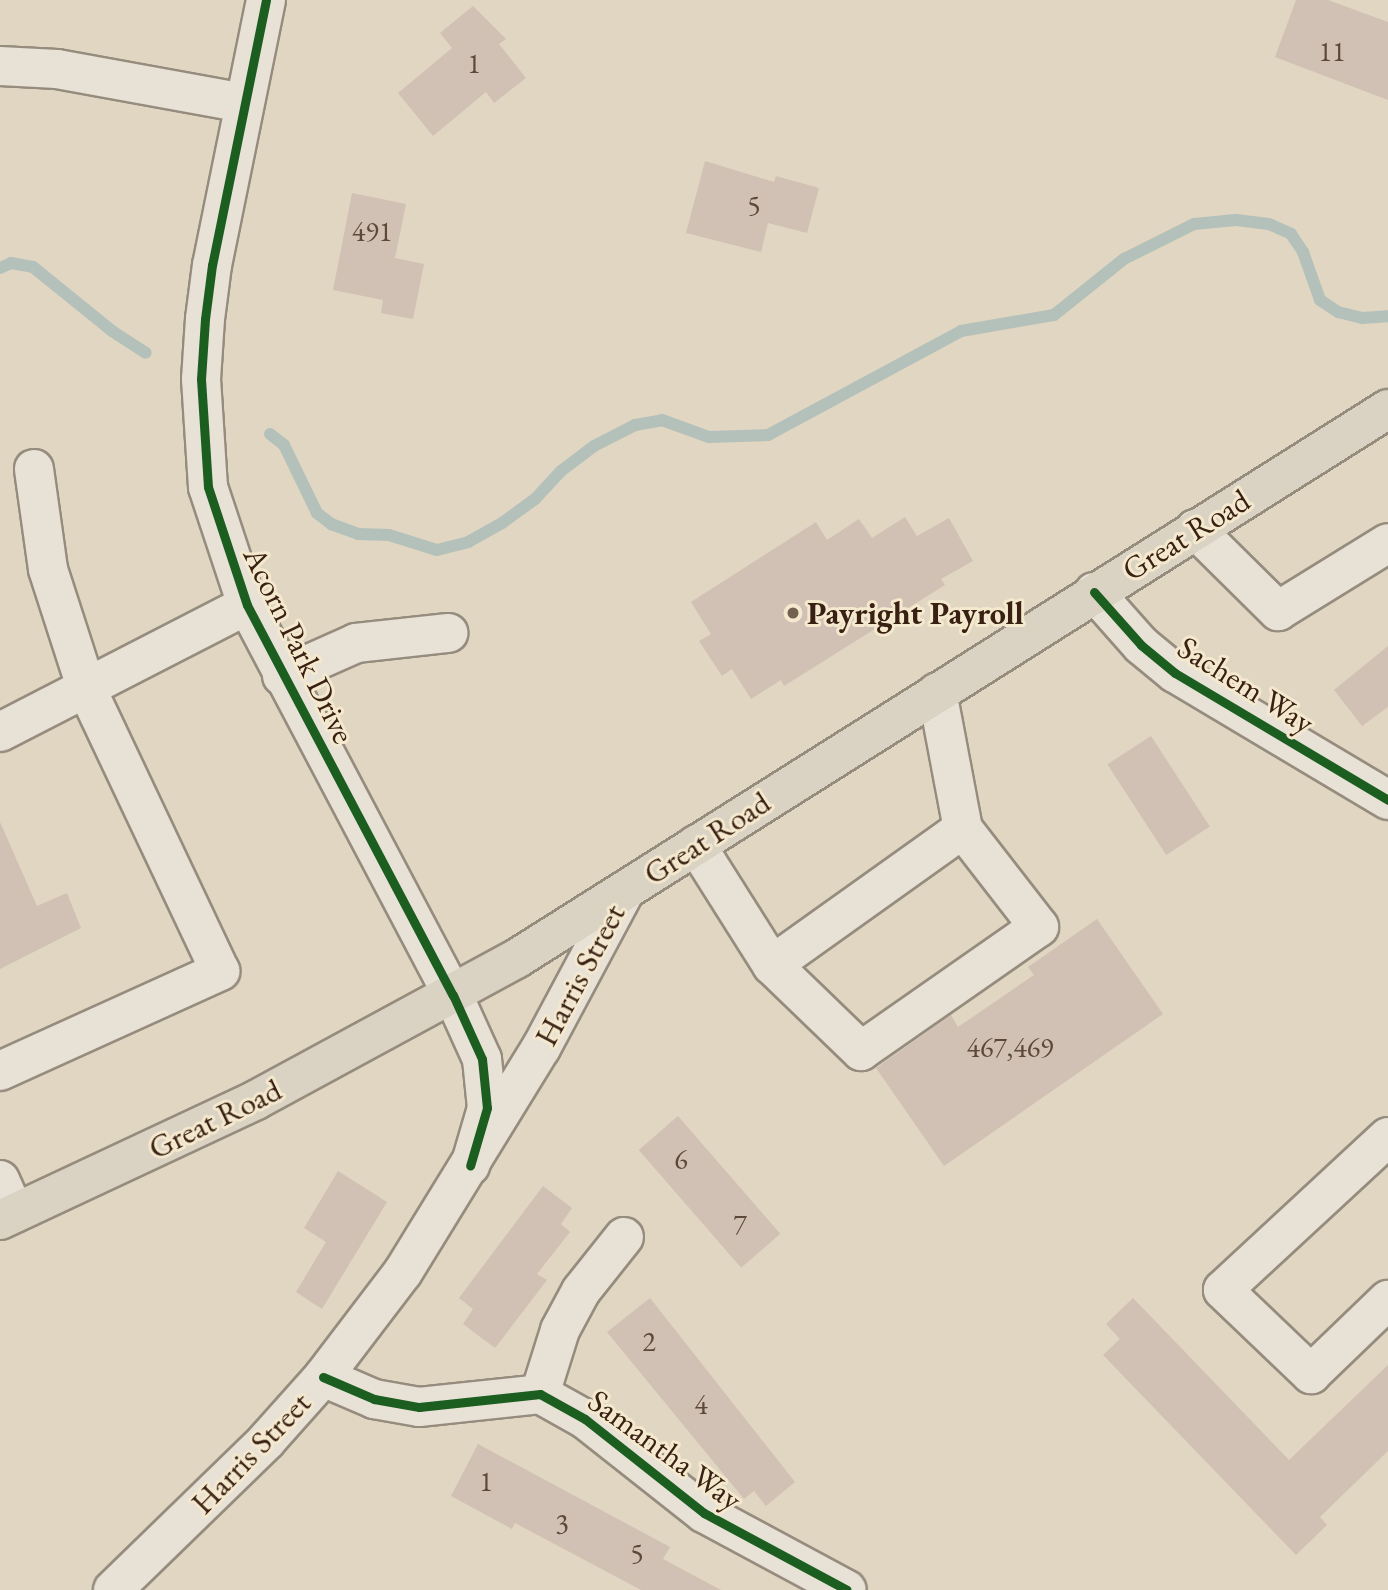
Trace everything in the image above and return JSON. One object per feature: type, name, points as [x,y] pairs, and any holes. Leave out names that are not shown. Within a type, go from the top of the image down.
[{"type":"main road","name":"Great Road","points":[[5,1204],[244,1106],[453,995],[625,891],[1094,592],[1388,409]]},
{"type":"street","name":"Acorn Park Drive","points":[[266,0],[212,265],[201,379],[208,487],[247,605],[282,676],[453,995]]},
{"type":"street","points":[[0,66],[57,69],[244,103]]},
{"type":"street","points":[[0,1071],[220,971],[86,687],[48,569],[34,470]]},
{"type":"street","points":[[1195,529],[1279,611],[1388,543]]},
{"type":"street","name":"Sachem Way","points":[[1094,592],[1141,645],[1175,674],[1388,800]]},
{"type":"street","points":[[0,732],[247,605]]},
{"type":"street","points":[[282,676],[356,643],[448,633]]},
{"type":"street","points":[[696,845],[772,965],[861,1051],[1039,927],[963,829],[937,692]]},
{"type":"street","points":[[772,965],[963,829]]},
{"type":"street","name":"Harris Street","points":[[113,1590],[266,1441],[323,1377],[403,1272],[541,1048],[625,891]]},
{"type":"street","name":"Harris Street","points":[[453,995],[488,1082],[487,1108],[470,1166]]},
{"type":"street","points":[[1388,1137],[1223,1290],[1311,1374],[1388,1300]]},
{"type":"street","points":[[540,1394],[560,1330],[581,1291],[624,1237]]},
{"type":"street","name":"Samantha Way","points":[[323,1377],[374,1399],[419,1407],[540,1394],[585,1419],[704,1513],[847,1590]]},
{"type":"building","points":[[1296,0],[1328,0],[1388,22],[1388,100],[1275,57]]},
{"type":"building","points":[[473,6],[506,39],[499,44],[526,78],[494,103],[486,92],[433,136],[398,93],[452,48],[440,33]]},
{"type":"building","points":[[705,161],[774,182],[776,176],[819,188],[807,233],[768,223],[761,252],[686,233]]},
{"type":"building","points":[[352,193],[406,204],[395,258],[424,264],[413,319],[381,313],[383,300],[333,290]]},
{"type":"building","name":"Payright Payroll","points":[[905,517],[917,536],[949,518],[973,561],[941,579],[945,585],[784,686],[781,680],[751,699],[732,669],[722,676],[699,641],[711,634],[691,602],[816,522],[827,540],[859,519],[872,538]]},
{"type":"building","points":[[1388,646],[1388,707],[1362,726],[1334,690]]},
{"type":"building","points":[[1151,736],[1210,827],[1166,855],[1107,764]]},
{"type":"building","points":[[0,822],[37,906],[67,893],[81,928],[0,969]]},
{"type":"building","points":[[1097,919],[1163,1014],[944,1166],[876,1068],[951,1015],[958,1027],[1034,975],[1028,967]]},
{"type":"building","points":[[678,1116],[780,1234],[741,1268],[639,1150]]},
{"type":"building","points":[[338,1171],[387,1202],[322,1309],[296,1292],[326,1242],[304,1228]]},
{"type":"building","points":[[543,1186],[572,1208],[561,1224],[570,1232],[537,1274],[547,1280],[495,1348],[463,1324],[473,1309],[459,1298]]},
{"type":"building","points":[[650,1298],[795,1482],[766,1506],[754,1491],[744,1499],[607,1332]]},
{"type":"building","points":[[1133,1298],[1289,1460],[1388,1365],[1388,1451],[1320,1517],[1327,1525],[1296,1555],[1103,1355],[1120,1339],[1106,1324]]},
{"type":"building","points":[[478,1444],[670,1547],[663,1559],[721,1590],[641,1590],[515,1523],[512,1529],[451,1496]]},
{"type":"waterway","points":[[270,434],[284,445],[317,513],[331,524],[358,534],[389,535],[437,550],[468,542],[502,523],[535,499],[561,471],[594,446],[635,425],[662,420],[709,437],[768,435],[961,331],[1054,315],[1124,259],[1194,224],[1236,220],[1269,224],[1291,234],[1303,252],[1320,300],[1338,312],[1362,318],[1388,316]]},
{"type":"waterway","points":[[0,268],[11,263],[33,267],[112,331],[146,353]]},
{"type":"cycle path","points":[[266,0],[212,265],[205,319],[201,379],[208,487],[247,605],[453,995],[482,1059],[487,1108],[470,1166]]},
{"type":"cycle path","points":[[1094,592],[1141,645],[1175,673],[1388,800]]},
{"type":"cycle path","points":[[323,1377],[374,1399],[419,1407],[540,1394],[585,1419],[704,1513],[847,1590]]},
{"type":"place","name":"Payright Payroll","points":[[793,613]]}]
